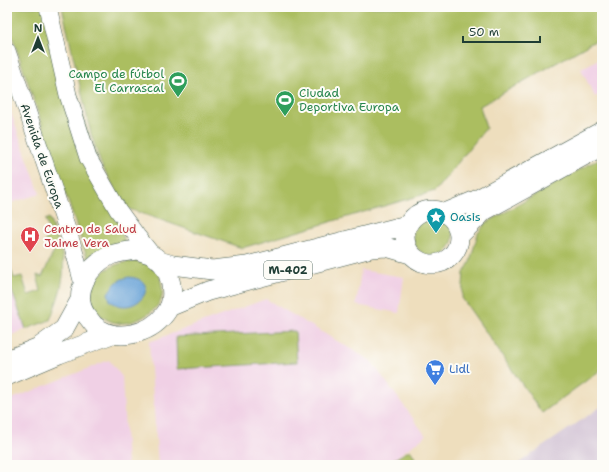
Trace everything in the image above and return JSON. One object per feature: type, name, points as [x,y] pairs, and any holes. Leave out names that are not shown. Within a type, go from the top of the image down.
[{"type":"highway","name":"M-402","points":[[7,360],[39,347],[64,329],[96,265],[110,256],[123,251],[137,250],[173,265],[212,270],[247,266],[407,225],[419,212],[430,210],[445,213],[476,200],[602,131]]},
{"type":"highway","name":"M-402","points":[[7,376],[112,334],[134,334],[146,329],[156,323],[169,307],[208,291],[371,248],[386,247],[410,254],[417,260],[426,264],[436,265],[445,262],[453,255],[458,247],[459,236],[484,212],[602,146]]},
{"type":"highway","points":[[445,213],[455,223],[459,236]]},
{"type":"highway","points":[[407,225],[404,234],[405,246],[410,254]]},
{"type":"highway","points":[[156,258],[168,274],[171,282],[172,291],[169,307]]},
{"type":"highway","name":"M-402","points":[[82,292],[85,313],[93,324],[112,334]]},
{"type":"main road","points":[[48,7],[68,95],[88,158],[118,210],[136,236],[156,258]]},
{"type":"main road","name":"Avenida de Europa","points":[[7,51],[73,247],[82,292]]},
{"type":"shaded area","points":[[602,57],[602,93],[595,97],[581,69]]},
{"type":"shaded area","points":[[7,102],[40,194],[7,204]]},
{"type":"shaded area","points":[[361,270],[404,277],[399,313],[356,305]]},
{"type":"shaded area","points":[[7,278],[26,329],[7,337]]},
{"type":"shaded area","points":[[266,299],[371,361],[426,436],[385,465],[158,465],[149,342]]},
{"type":"shaded area","points":[[109,360],[122,377],[127,465],[7,465],[7,401]]},
{"type":"shaded area","points":[[602,406],[602,465],[516,465]]},
{"type":"green space","points":[[7,7],[45,7],[127,248],[88,260],[7,21]]},
{"type":"green space","name":"Ciudad Deportiva Europa","points":[[62,7],[602,7],[602,37],[480,106],[486,128],[435,191],[242,248],[126,208],[101,164],[91,134]]},
{"type":"green space","points":[[602,157],[602,369],[542,413],[462,298],[464,273],[470,262],[478,233],[486,223]]},
{"type":"green space","points":[[433,216],[441,218],[447,222],[451,228],[453,236],[451,244],[447,250],[441,254],[433,256],[425,254],[419,250],[415,244],[413,236],[415,228],[419,222],[425,218]]},
{"type":"green space","points":[[49,218],[62,254],[63,279],[50,320],[26,329],[7,278],[7,258],[14,278],[22,276],[28,295],[41,291],[37,275],[42,277],[55,249],[44,243],[50,233],[45,220]]},
{"type":"green space","points":[[134,261],[145,263],[159,272],[162,285],[161,300],[158,305],[148,314],[129,322],[113,322],[101,315],[93,304],[91,291],[97,278],[111,267]]},
{"type":"green space","points":[[295,331],[297,362],[177,369],[176,337]]},
{"type":"green space","points":[[410,450],[419,463],[416,465],[384,465]]},
{"type":"water","points":[[129,277],[140,280],[145,285],[146,291],[143,297],[137,303],[129,306],[120,306],[110,301],[108,293],[112,287],[117,282]]},
{"type":"place","name":"Campo de fútbol El Carrascal","points":[[178,98]]},
{"type":"place","name":"Ciudad Deportiva Europa","points":[[285,117]]},
{"type":"place","name":"Oasis","points":[[436,234]]},
{"type":"place","name":"Centro de Salud Jaime Vera","points":[[30,253]]},
{"type":"place","name":"Lidl","points":[[435,386]]}]
